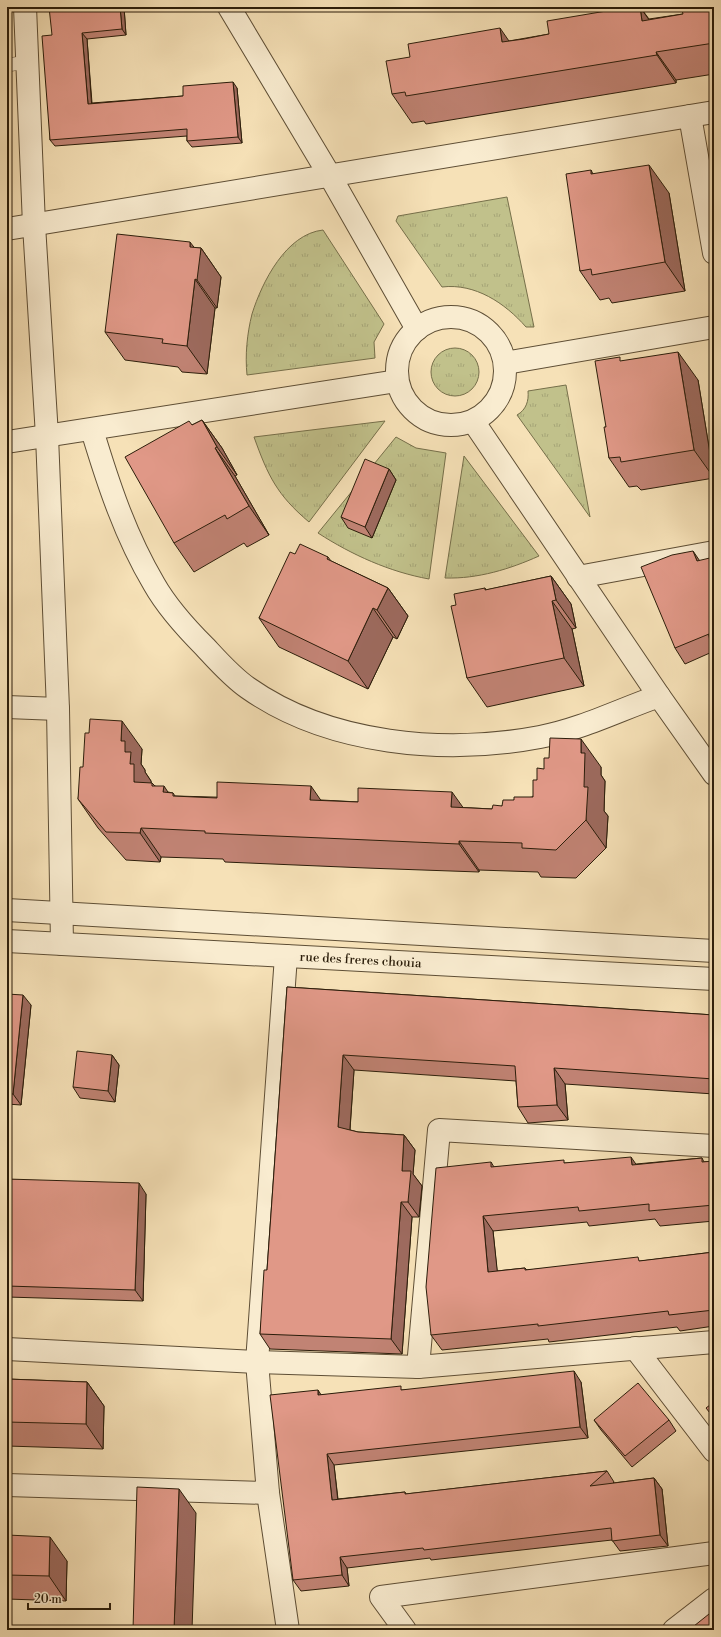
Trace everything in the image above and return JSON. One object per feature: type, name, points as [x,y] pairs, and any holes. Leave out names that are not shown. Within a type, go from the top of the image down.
[{"type":"street","points":[[25,7],[17,63],[34,225],[47,436],[58,709],[62,944]]},
{"type":"street","points":[[229,7],[330,176],[417,328]]},
{"type":"street","points":[[7,229],[714,112]]},
{"type":"street","points":[[690,116],[714,253]]},
{"type":"street","points":[[453,317],[471,320],[488,330],[499,345],[505,363],[505,381],[499,398],[488,412],[473,422],[457,426],[440,425],[425,419],[412,409],[403,396],[398,381],[397,366],[400,352],[407,339],[417,328],[434,319],[453,317]]},
{"type":"street","points":[[505,363],[714,327]]},
{"type":"street","points":[[7,442],[92,430],[398,381]]},
{"type":"street","points":[[473,422],[659,696],[714,774]]},
{"type":"street","points":[[92,430],[106,479],[124,526],[154,585],[184,627],[247,687],[277,706],[346,732],[413,744],[488,744],[541,737],[604,719],[659,696]]},
{"type":"street","points":[[578,577],[714,552]]},
{"type":"street","points":[[7,707],[58,709]]},
{"type":"street","points":[[7,910],[714,951]]},
{"type":"street","name":"rue des freres chouia","points":[[7,941],[714,978]]},
{"type":"street","points":[[286,956],[257,1362],[268,1493],[288,1630]]},
{"type":"street","points":[[418,1367],[439,1130],[714,1146]]},
{"type":"street","points":[[7,1349],[257,1362],[418,1367],[714,1342]]},
{"type":"street","points":[[635,1348],[714,1451]]},
{"type":"street","points":[[7,1485],[268,1493]]},
{"type":"street","points":[[405,1630],[382,1597],[714,1554]]},
{"type":"street","points":[[674,1630],[714,1599]]},
{"type":"green space","points":[[507,197],[534,327],[526,327],[509,310],[488,296],[466,288],[442,287],[396,221],[398,216]]},
{"type":"green space","points":[[323,230],[384,324],[374,342],[375,358],[247,375],[246,352],[250,322],[256,301],[269,274],[287,250],[298,240],[310,233]]},
{"type":"green space","points":[[450,348],[460,348],[469,352],[475,358],[479,367],[479,377],[475,386],[469,392],[460,396],[450,396],[441,392],[435,386],[431,377],[431,367],[435,358],[441,352]]},
{"type":"green space","points":[[566,385],[590,517],[517,415],[523,411],[526,405],[528,391]]},
{"type":"green space","points":[[385,421],[309,522],[281,494],[269,474],[254,437]]},
{"type":"green space","points":[[396,437],[416,448],[446,453],[429,579],[400,572],[372,562],[318,533]]},
{"type":"green space","points":[[464,456],[539,556],[517,565],[482,575],[445,578]]},
{"type":"building","points":[[49,7],[120,7],[122,29],[82,33],[88,104],[183,96],[183,86],[233,82],[238,137],[187,141],[187,129],[50,140],[42,36],[52,35]]},
{"type":"building","points":[[630,7],[640,7],[642,21],[683,14],[682,10],[692,9],[691,7],[714,7],[714,43],[656,52],[657,55],[406,96],[405,92],[392,94],[386,61],[410,57],[408,44],[500,28],[502,42],[524,39],[549,34],[547,21]]},
{"type":"building","points":[[649,165],[665,262],[592,275],[591,269],[580,271],[566,174],[591,170],[591,174]]},
{"type":"building","points":[[117,234],[190,242],[190,247],[201,248],[197,280],[195,279],[187,346],[162,343],[163,339],[105,332]]},
{"type":"building","points":[[678,352],[694,450],[621,462],[620,457],[609,458],[604,427],[606,427],[595,361],[620,357],[620,361]]},
{"type":"building","points":[[202,420],[217,447],[215,448],[249,506],[227,519],[225,515],[174,543],[125,457],[189,421],[192,425]]},
{"type":"building","points":[[365,459],[389,469],[365,527],[341,517]]},
{"type":"building","points":[[300,544],[328,557],[327,559],[388,588],[377,610],[373,608],[348,661],[259,618],[290,552],[295,554]]},
{"type":"building","points":[[693,551],[697,561],[714,557],[714,660],[709,634],[675,648],[641,567],[672,555]]},
{"type":"building","points":[[551,576],[556,600],[552,601],[564,658],[467,678],[451,606],[456,605],[454,594],[485,588],[485,590]]},
{"type":"building","points":[[90,719],[122,721],[121,741],[125,741],[125,752],[131,752],[130,764],[134,764],[134,782],[152,783],[152,786],[164,786],[163,792],[173,793],[173,796],[217,798],[217,782],[311,786],[310,800],[358,802],[358,788],[452,792],[451,807],[492,809],[493,805],[502,806],[503,800],[514,800],[514,797],[533,797],[533,780],[537,780],[537,768],[544,769],[544,758],[549,758],[550,738],[581,739],[581,753],[585,753],[584,787],[588,787],[586,820],[556,850],[522,848],[522,843],[459,841],[459,844],[205,833],[205,831],[141,828],[140,833],[106,832],[78,799],[80,767],[83,767],[85,733],[89,733]]},
{"type":"building","points":[[287,987],[714,1015],[714,1079],[554,1068],[557,1105],[518,1107],[515,1066],[343,1055],[338,1127],[358,1132],[404,1135],[402,1171],[411,1171],[408,1202],[401,1202],[391,1339],[260,1334],[264,1270],[267,1270]]},
{"type":"building","points":[[7,994],[23,995],[13,1094],[7,1094]]},
{"type":"building","points":[[77,1051],[112,1055],[108,1091],[73,1087]]},
{"type":"building","points":[[631,1157],[632,1165],[702,1158],[702,1162],[714,1161],[714,1205],[649,1211],[649,1204],[579,1211],[578,1207],[483,1216],[488,1272],[525,1268],[525,1270],[638,1257],[639,1261],[714,1252],[714,1310],[669,1315],[668,1311],[538,1326],[538,1324],[431,1335],[426,1287],[436,1168],[491,1162],[491,1167],[564,1160],[564,1163]]},
{"type":"building","points":[[7,1179],[139,1183],[135,1290],[7,1286]]},
{"type":"building","points":[[574,1371],[580,1427],[327,1454],[332,1500],[405,1492],[405,1494],[607,1471],[590,1486],[654,1478],[660,1535],[612,1541],[611,1528],[424,1550],[423,1548],[340,1557],[342,1575],[293,1580],[270,1395],[318,1390],[318,1395],[401,1386],[401,1390]]},
{"type":"building","points":[[7,1379],[87,1382],[86,1424],[7,1422]]},
{"type":"building","points":[[638,1383],[669,1420],[625,1456],[594,1420]]},
{"type":"building","points":[[714,1402],[714,1418],[706,1408]]},
{"type":"building","points":[[137,1487],[179,1489],[174,1630],[133,1630]]},
{"type":"building","points":[[7,1535],[50,1537],[49,1576],[7,1575]]},
{"type":"building","points":[[714,1610],[714,1630],[689,1630]]},
{"type":"building","points":[[362,1626],[362,1630],[339,1630]]}]
